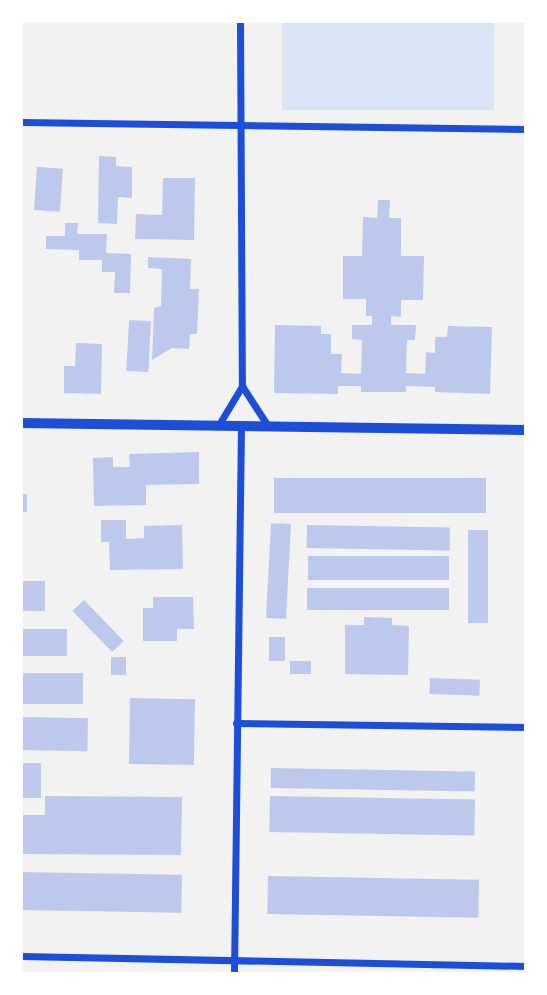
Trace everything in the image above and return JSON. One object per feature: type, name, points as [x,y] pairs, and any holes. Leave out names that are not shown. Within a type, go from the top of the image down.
[{"type":"street","points":[[218,426],[242,386],[240,21]]},
{"type":"street","points":[[21,122],[526,129]]},
{"type":"street","points":[[242,386],[268,426]]},
{"type":"street","points":[[21,423],[526,430]]},
{"type":"street","points":[[234,974],[241,425]]},
{"type":"street","points":[[236,723],[526,727]]},
{"type":"street","points":[[21,956],[526,966]]},
{"type":"shaded area","points":[[282,21],[494,21],[494,110],[282,110]]},
{"type":"building","points":[[99,156],[116,157],[116,166],[132,167],[132,198],[118,197],[117,224],[98,223]]},
{"type":"building","points":[[37,167],[63,169],[60,212],[34,210]]},
{"type":"building","points":[[163,178],[195,178],[194,240],[135,239],[136,214],[162,215]]},
{"type":"building","points":[[378,200],[390,200],[389,218],[401,218],[401,256],[424,256],[423,300],[401,300],[401,317],[391,316],[391,325],[416,325],[415,340],[407,340],[406,373],[425,374],[426,352],[435,353],[435,337],[447,337],[448,326],[492,327],[490,394],[435,392],[435,387],[406,386],[406,392],[361,392],[361,386],[338,386],[338,394],[274,393],[275,325],[321,326],[321,334],[331,334],[331,354],[342,354],[341,373],[361,374],[362,340],[352,339],[352,325],[372,325],[372,316],[366,316],[366,299],[343,299],[343,256],[362,256],[363,217],[377,218]]},
{"type":"building","points":[[65,223],[78,223],[77,234],[107,234],[106,253],[131,254],[130,293],[114,293],[115,272],[102,272],[102,260],[79,260],[79,250],[46,249],[46,236],[65,236]]},
{"type":"building","points":[[148,257],[191,259],[190,289],[199,289],[197,334],[190,334],[189,349],[172,348],[152,360],[154,308],[161,306],[162,269],[148,268]]},
{"type":"building","points":[[129,320],[151,321],[148,372],[126,371]]},
{"type":"building","points":[[76,343],[102,344],[101,394],[64,393],[64,366],[75,366]]},
{"type":"building","points":[[199,452],[199,484],[146,485],[146,505],[94,506],[93,458],[113,457],[113,467],[130,467],[129,454]]},
{"type":"building","points":[[274,478],[486,478],[486,513],[274,513]]},
{"type":"building","points":[[21,494],[27,494],[27,512],[21,512]]},
{"type":"building","points":[[101,520],[126,520],[126,539],[144,538],[144,526],[182,525],[183,569],[110,570],[109,542],[101,542]]},
{"type":"building","points":[[271,523],[291,524],[286,619],[266,618]]},
{"type":"building","points":[[307,525],[450,527],[450,550],[307,548]]},
{"type":"building","points":[[468,530],[488,530],[488,623],[468,623]]},
{"type":"building","points":[[308,556],[449,556],[449,580],[308,580]]},
{"type":"building","points":[[21,581],[45,581],[45,611],[21,611]]},
{"type":"building","points":[[307,588],[449,588],[449,610],[307,610]]},
{"type":"building","points":[[153,597],[193,597],[194,629],[177,629],[177,641],[143,641],[143,608],[153,608]]},
{"type":"building","points":[[84,600],[124,641],[112,652],[72,611]]},
{"type":"building","points":[[364,617],[392,618],[392,625],[409,626],[408,675],[345,674],[345,625],[364,625]]},
{"type":"building","points":[[21,629],[67,629],[67,656],[21,656]]},
{"type":"building","points":[[269,637],[285,637],[285,661],[269,661]]},
{"type":"building","points":[[111,657],[126,657],[126,675],[111,675]]},
{"type":"building","points":[[290,661],[311,661],[311,674],[290,674]]},
{"type":"building","points":[[21,673],[83,673],[83,704],[21,704]]},
{"type":"building","points":[[430,678],[480,680],[479,696],[429,694]]},
{"type":"building","points":[[130,698],[195,699],[194,765],[129,764]]},
{"type":"building","points":[[21,717],[88,718],[87,751],[21,750]]},
{"type":"building","points":[[21,763],[41,763],[41,798],[21,798]]},
{"type":"building","points":[[271,768],[475,772],[475,792],[271,788]]},
{"type":"building","points":[[45,796],[182,797],[181,855],[21,854],[21,815],[45,815]]},
{"type":"building","points":[[270,796],[475,800],[474,836],[269,832]]},
{"type":"building","points":[[21,872],[182,875],[181,913],[21,910]]},
{"type":"building","points":[[268,876],[479,880],[478,918],[267,914]]}]
